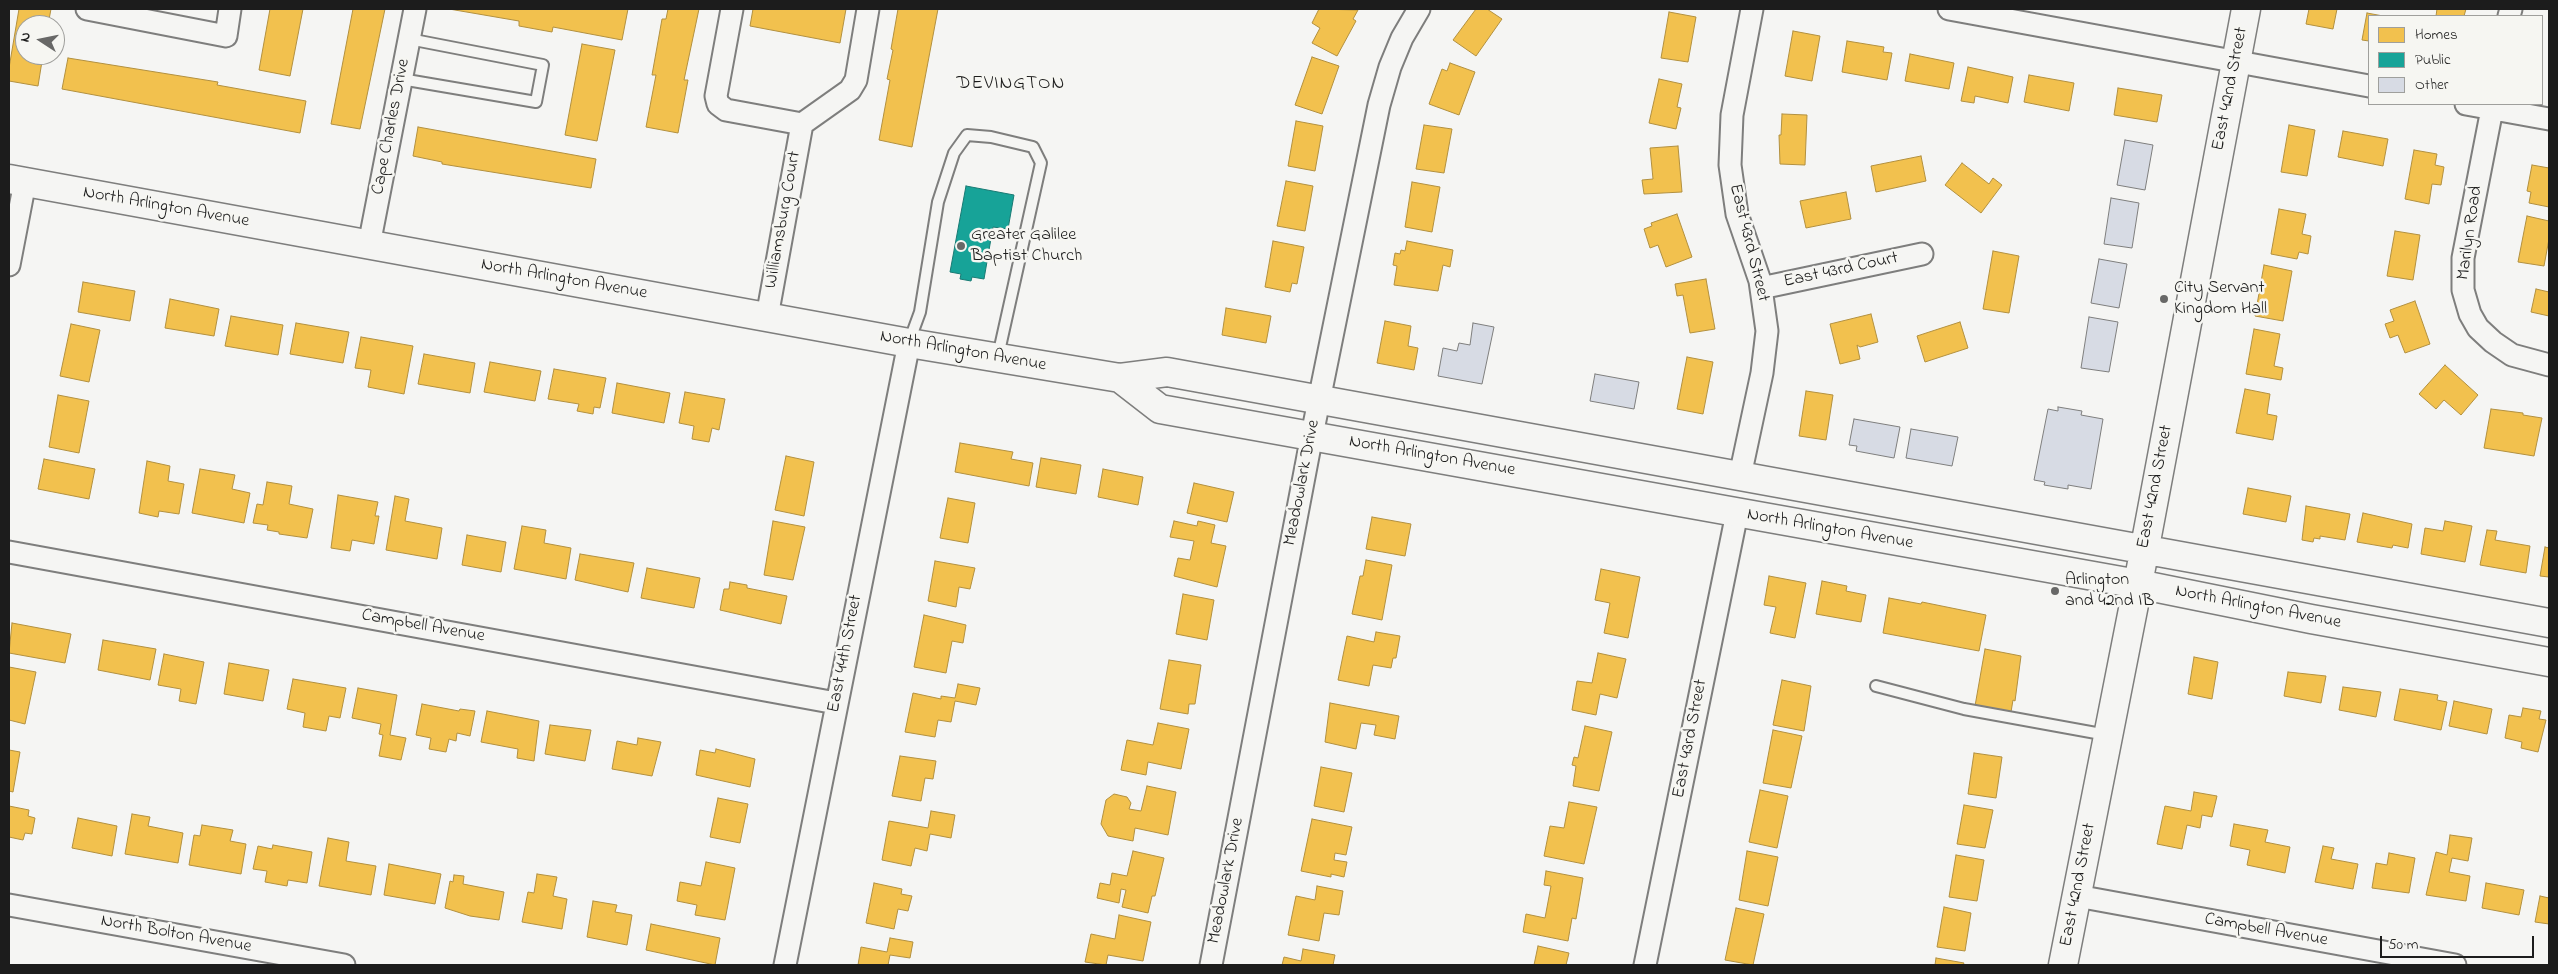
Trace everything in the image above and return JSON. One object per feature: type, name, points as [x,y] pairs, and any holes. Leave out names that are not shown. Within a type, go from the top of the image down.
[{"type":"main road","name":"East 42nd Street","points":[[2063,965],[2138,584],[2246,9]]},
{"type":"main road","name":"North Arlington Avenue","points":[[17,180],[998,358],[1120,378],[1166,372],[2549,623]]},
{"type":"main road","name":"North Arlington Avenue","points":[[1120,378],[1160,409],[2138,584],[2311,619],[2549,662]]},
{"type":"street","points":[[88,9],[226,36],[230,9]]},
{"type":"street","name":"Cape Charles Drive","points":[[369,245],[415,9]]},
{"type":"street","points":[[732,9],[716,96],[718,104],[726,110],[802,124],[850,90],[856,80],[868,9]]},
{"type":"street","name":"Meadowlark Drive","points":[[1210,965],[1312,435],[1379,105],[1390,67],[1402,38],[1419,9]]},
{"type":"street","name":"East 43rd Street","points":[[1740,476],[1762,373],[1766,339],[1761,288],[1757,270],[1737,214],[1730,165],[1732,115],[1752,9]]},
{"type":"street","points":[[1949,9],[1988,12],[2368,86]]},
{"type":"street","points":[[2480,105],[2493,106],[2549,119]]},
{"type":"street","name":"Marilyn Road","points":[[2493,106],[2463,258],[2463,290],[2470,314],[2478,328],[2506,352],[2539,363]]},
{"type":"street","name":"Williamsburg Court","points":[[766,317],[802,124]]},
{"type":"street","points":[[9,265],[17,180]]},
{"type":"street","name":"East 43rd Court","points":[[1761,288],[1922,254]]},
{"type":"street","name":"East 44th Street","points":[[785,965],[909,343]]},
{"type":"street","name":"East 43rd Street","points":[[1645,965],[1737,513]]},
{"type":"street","name":"Campbell Avenue","points":[[9,552],[836,703]]},
{"type":"street","name":"Campbell Avenue","points":[[2077,896],[2455,965]]},
{"type":"street","name":"North Bolton Avenue","points":[[9,905],[344,965]]},
{"type":"lane","points":[[401,79],[536,102],[543,65],[409,39]]},
{"type":"lane","points":[[909,343],[920,312],[938,202],[954,152],[967,135],[991,137],[1033,147],[1041,163],[998,358]]},
{"type":"lane","points":[[1876,686],[1964,709],[2108,735]]},
{"type":"building: Homes","points":[[19,9],[51,9],[50,15],[18,15]]},
{"type":"building: Homes","points":[[270,9],[303,9],[290,76],[259,70]]},
{"type":"building: Homes","points":[[353,9],[385,9],[360,129],[331,124]]},
{"type":"building: Homes","points":[[449,9],[628,9],[622,40],[553,27],[552,32],[519,26],[519,21]]},
{"type":"building: Homes","points":[[668,9],[699,9],[684,80],[688,80],[678,133],[646,127],[656,75],[652,75],[662,19],[666,19]]},
{"type":"building: Homes","points":[[753,9],[846,9],[840,43],[750,26]]},
{"type":"building: Homes","points":[[898,9],[938,9],[912,147],[879,140],[890,80],[887,79]]},
{"type":"building: Homes","points":[[1319,9],[1358,10],[1353,19],[1356,21],[1337,56],[1312,43],[1320,28],[1312,23]]},
{"type":"building: Homes","points":[[1476,9],[1487,9],[1502,19],[1476,56],[1453,40]]},
{"type":"building: Homes","points":[[2309,9],[2337,9],[2333,29],[2306,24]]},
{"type":"building: Homes","points":[[2437,9],[2466,9],[2464,15],[2436,15]]},
{"type":"building: Homes","points":[[1669,12],[1696,17],[1688,62],[1661,58]]},
{"type":"building: Homes","points":[[2367,13],[2378,15],[2368,15],[2368,41],[2362,40]]},
{"type":"building: Homes","points":[[1793,31],[1820,36],[1812,81],[1785,76]]},
{"type":"building: Homes","points":[[15,33],[15,65],[41,65],[38,86],[9,81],[9,68]]},
{"type":"building: Homes","points":[[1847,41],[1884,47],[1883,52],[1892,53],[1887,80],[1842,72]]},
{"type":"building: Homes","points":[[582,44],[615,50],[597,141],[565,135]]},
{"type":"building: Homes","points":[[1910,54],[1954,63],[1949,89],[1905,81]]},
{"type":"building: Homes","points":[[1312,57],[1339,66],[1322,114],[1295,105]]},
{"type":"building: Homes","points":[[68,58],[218,82],[217,85],[306,101],[300,133],[62,89]]},
{"type":"building: Homes","points":[[1450,63],[1475,72],[1459,115],[1429,104],[1442,69],[1447,71]]},
{"type":"building: Homes","points":[[1968,67],[2013,77],[2008,103],[1975,96],[1974,103],[1961,101]]},
{"type":"building: Homes","points":[[2029,75],[2074,83],[2069,111],[2024,102]]},
{"type":"building: Homes","points":[[1659,79],[1682,84],[1677,107],[1681,108],[1676,129],[1649,123]]},
{"type":"building: Homes","points":[[2118,88],[2162,95],[2157,122],[2114,115]]},
{"type":"building: Homes","points":[[1782,114],[1807,115],[1805,165],[1780,164],[1779,135],[1781,135]]},
{"type":"building: Homes","points":[[1296,121],[1323,126],[1315,171],[1288,166]]},
{"type":"building: Homes","points":[[1424,125],[1452,129],[1444,173],[1416,169]]},
{"type":"building: Homes","points":[[2289,125],[2315,130],[2307,176],[2281,172]]},
{"type":"building: Homes","points":[[418,127],[596,159],[591,188],[442,164],[442,162],[413,156]]},
{"type":"building: Homes","points":[[2343,131],[2388,139],[2383,166],[2338,157]]},
{"type":"building: Homes","points":[[1678,146],[1682,192],[1644,194],[1642,180],[1653,179],[1650,148]]},
{"type":"building: Homes","points":[[2414,150],[2437,154],[2435,165],[2444,167],[2441,185],[2432,184],[2429,204],[2405,199]]},
{"type":"building: Homes","points":[[1921,156],[1926,181],[1876,192],[1871,166]]},
{"type":"building: Homes","points":[[1962,163],[1989,184],[1993,178],[2002,185],[1981,213],[1945,185]]},
{"type":"building: Homes","points":[[2532,165],[2549,168],[2549,207],[2529,203],[2531,192],[2527,191]]},
{"type":"building: Homes","points":[[1286,181],[1313,186],[1305,231],[1277,226]]},
{"type":"building: Homes","points":[[1412,182],[1440,187],[1432,232],[1405,227]]},
{"type":"building: Homes","points":[[1846,192],[1851,219],[1806,228],[1800,201]]},
{"type":"building: Homes","points":[[2279,209],[2306,214],[2302,234],[2311,236],[2308,254],[2299,252],[2297,259],[2271,254]]},
{"type":"building: Homes","points":[[1677,214],[1692,257],[1666,267],[1658,245],[1650,248],[1644,229],[1652,226],[1651,223]]},
{"type":"building: Homes","points":[[2527,216],[2549,221],[2549,239],[2544,266],[2518,262]]},
{"type":"building: Homes","points":[[2395,231],[2420,235],[2413,280],[2387,276]]},
{"type":"building: Homes","points":[[1273,241],[1304,247],[1297,284],[1292,283],[1290,292],[1265,287]]},
{"type":"building: Homes","points":[[1407,241],[1453,250],[1450,267],[1443,265],[1438,291],[1394,285],[1397,266],[1393,265],[1395,253],[1400,254],[1401,250],[1405,251]]},
{"type":"building: Homes","points":[[1993,251],[2019,256],[2009,313],[1983,309]]},
{"type":"building: Homes","points":[[2264,265],[2292,271],[2283,321],[2255,316]]},
{"type":"building: Homes","points":[[1706,279],[1715,329],[1690,333],[1683,295],[1677,296],[1675,284]]},
{"type":"building: Homes","points":[[83,282],[135,291],[130,321],[78,312]]},
{"type":"building: Homes","points":[[2536,289],[2549,292],[2549,316],[2531,312]]},
{"type":"building: Homes","points":[[170,299],[219,309],[214,336],[165,328]]},
{"type":"building: Homes","points":[[2415,301],[2430,344],[2405,353],[2398,335],[2390,338],[2385,324],[2394,321],[2390,310]]},
{"type":"building: Homes","points":[[1226,308],[1271,316],[1266,343],[1222,335]]},
{"type":"building: Homes","points":[[1871,314],[1878,342],[1860,347],[1857,345],[1860,359],[1840,364],[1830,324]]},
{"type":"building: Homes","points":[[231,316],[283,325],[278,355],[225,346]]},
{"type":"building: Homes","points":[[1385,321],[1411,326],[1408,346],[1418,348],[1414,370],[1377,363]]},
{"type":"building: Homes","points":[[1960,322],[1968,348],[1925,362],[1917,336]]},
{"type":"building: Homes","points":[[296,323],[349,332],[343,363],[290,354]]},
{"type":"building: Homes","points":[[71,324],[100,330],[89,382],[60,376]]},
{"type":"building: Homes","points":[[2254,329],[2280,334],[2274,366],[2283,368],[2281,380],[2246,374]]},
{"type":"building: Homes","points":[[361,337],[413,346],[404,394],[368,387],[371,370],[355,368]]},
{"type":"building: Homes","points":[[424,354],[475,363],[470,393],[418,384]]},
{"type":"building: Homes","points":[[1687,357],[1713,362],[1703,414],[1677,409]]},
{"type":"building: Homes","points":[[490,362],[541,371],[535,401],[484,392]]},
{"type":"building: Homes","points":[[2445,365],[2478,395],[2461,415],[2444,400],[2436,409],[2419,394]]},
{"type":"building: Homes","points":[[554,369],[606,378],[600,408],[594,407],[593,414],[577,411],[579,404],[548,399]]},
{"type":"building: Homes","points":[[617,383],[670,393],[664,423],[612,413]]},
{"type":"building: Homes","points":[[2245,389],[2270,394],[2267,414],[2277,416],[2273,440],[2236,433]]},
{"type":"building: Homes","points":[[1806,391],[1833,395],[1826,440],[1799,436]]},
{"type":"building: Homes","points":[[685,392],[725,399],[719,430],[712,428],[709,442],[692,439],[694,426],[679,423]]},
{"type":"building: Homes","points":[[58,395],[89,401],[79,453],[49,447]]},
{"type":"building: Homes","points":[[2491,409],[2523,413],[2523,415],[2542,418],[2534,456],[2484,448]]},
{"type":"building: Homes","points":[[960,443],[1013,452],[1011,459],[1033,463],[1029,486],[955,472]]},
{"type":"building: Homes","points":[[786,456],[814,462],[804,516],[775,510]]},
{"type":"building: Homes","points":[[1041,458],[1081,465],[1076,494],[1036,487]]},
{"type":"building: Homes","points":[[44,459],[95,469],[89,499],[38,489]]},
{"type":"building: Homes","points":[[147,461],[170,466],[168,481],[184,484],[179,514],[159,511],[158,517],[139,513]]},
{"type":"building: Homes","points":[[200,469],[235,475],[232,489],[250,493],[244,523],[192,513]]},
{"type":"building: Homes","points":[[1103,469],[1143,477],[1138,505],[1098,497]]},
{"type":"building: Homes","points":[[267,482],[292,486],[289,504],[313,509],[307,538],[279,534],[279,532],[267,530],[268,525],[253,523],[257,504],[263,505]]},
{"type":"building: Homes","points":[[1194,483],[1234,492],[1227,522],[1187,513]]},
{"type":"building: Homes","points":[[2248,488],[2291,496],[2286,522],[2243,514]]},
{"type":"building: Homes","points":[[338,495],[378,502],[375,516],[379,516],[374,544],[352,540],[350,551],[331,548]]},
{"type":"building: Homes","points":[[395,496],[409,499],[405,521],[442,528],[437,559],[386,550]]},
{"type":"building: Homes","points":[[948,498],[975,503],[968,543],[940,538]]},
{"type":"building: Homes","points":[[2306,506],[2350,514],[2345,540],[2320,536],[2320,539],[2314,538],[2313,542],[2302,540]]},
{"type":"building: Homes","points":[[2363,513],[2412,524],[2408,548],[2393,545],[2392,548],[2357,542]]},
{"type":"building: Homes","points":[[1372,517],[1411,524],[1405,556],[1366,549]]},
{"type":"building: Homes","points":[[773,521],[805,527],[793,580],[764,575]]},
{"type":"building: Homes","points":[[1174,521],[1197,526],[1198,521],[1215,525],[1211,543],[1226,546],[1217,587],[1174,576],[1178,558],[1190,560],[1194,541],[1170,537]]},
{"type":"building: Homes","points":[[2445,521],[2472,526],[2465,562],[2421,554],[2425,528],[2443,531]]},
{"type":"building: Homes","points":[[522,526],[546,530],[544,543],[571,548],[566,579],[514,569]]},
{"type":"building: Homes","points":[[2487,530],[2497,531],[2495,540],[2530,546],[2526,573],[2480,565]]},
{"type":"building: Homes","points":[[467,535],[506,542],[501,572],[462,565]]},
{"type":"building: Homes","points":[[2545,547],[2549,548],[2549,577],[2540,576]]},
{"type":"building: Homes","points":[[580,554],[634,563],[628,592],[575,580]]},
{"type":"building: Homes","points":[[1366,560],[1392,565],[1382,620],[1352,614],[1360,576],[1363,576]]},
{"type":"building: Homes","points":[[935,561],[975,568],[970,589],[959,587],[956,607],[928,601]]},
{"type":"building: Homes","points":[[647,568],[700,578],[694,608],[641,598]]},
{"type":"building: Homes","points":[[1601,569],[1640,577],[1628,638],[1604,633],[1610,603],[1595,600]]},
{"type":"building: Homes","points":[[1769,576],[1806,583],[1795,638],[1770,633],[1776,607],[1764,605]]},
{"type":"building: Homes","points":[[1822,581],[1847,586],[1846,591],[1866,595],[1861,622],[1816,614]]},
{"type":"building: Homes","points":[[730,582],[747,585],[747,588],[787,596],[781,624],[720,610],[724,589],[729,589]]},
{"type":"building: Homes","points":[[1183,594],[1214,600],[1207,640],[1176,634]]},
{"type":"building: Homes","points":[[1889,598],[1921,604],[1922,602],[1986,615],[1979,651],[1883,633]]},
{"type":"building: Homes","points":[[924,615],[966,625],[963,643],[952,641],[946,673],[914,667]]},
{"type":"building: Homes","points":[[12,623],[71,634],[65,663],[9,653]]},
{"type":"building: Homes","points":[[1376,632],[1400,636],[1396,658],[1393,658],[1391,668],[1373,665],[1369,686],[1338,680],[1347,636],[1374,642]]},
{"type":"building: Homes","points":[[103,640],[156,649],[150,680],[98,670]]},
{"type":"building: Homes","points":[[1985,649],[2021,656],[2015,701],[2013,700],[2011,712],[1975,706]]},
{"type":"building: Homes","points":[[1598,653],[1626,659],[1617,698],[1600,694],[1596,715],[1572,710],[1577,681],[1592,683]]},
{"type":"building: Homes","points":[[164,654],[204,662],[196,704],[179,701],[181,689],[158,685]]},
{"type":"building: Homes","points":[[2194,657],[2218,662],[2212,699],[2188,694]]},
{"type":"building: Homes","points":[[1169,660],[1201,665],[1195,704],[1189,704],[1188,714],[1160,709]]},
{"type":"building: Homes","points":[[229,663],[269,670],[263,701],[224,694]]},
{"type":"building: Homes","points":[[9,667],[36,672],[25,724],[9,720]]},
{"type":"building: Homes","points":[[2288,672],[2326,676],[2321,703],[2284,696]]},
{"type":"building: Homes","points":[[293,679],[346,688],[340,718],[329,716],[326,731],[303,727],[305,713],[287,709]]},
{"type":"building: Homes","points":[[1782,680],[1811,686],[1804,731],[1773,725]]},
{"type":"building: Homes","points":[[958,684],[980,688],[976,705],[955,701],[951,722],[938,720],[935,737],[905,732],[913,693],[941,699],[941,696],[955,698]]},
{"type":"building: Homes","points":[[2343,687],[2381,692],[2376,717],[2339,710]]},
{"type":"building: Homes","points":[[358,688],[397,695],[390,735],[406,738],[401,760],[379,756],[383,735],[379,734],[381,724],[352,718]]},
{"type":"building: Homes","points":[[2400,689],[2438,695],[2437,700],[2447,702],[2441,730],[2394,720]]},
{"type":"building: Homes","points":[[2454,701],[2492,709],[2487,734],[2449,726]]},
{"type":"building: Homes","points":[[1330,703],[1399,716],[1395,739],[1374,735],[1376,725],[1361,723],[1356,749],[1325,742]]},
{"type":"building: Homes","points":[[422,704],[459,711],[460,709],[475,711],[470,736],[457,733],[456,741],[449,739],[446,752],[429,749],[431,738],[416,735]]},
{"type":"building: Homes","points":[[2523,708],[2541,711],[2539,719],[2546,720],[2538,752],[2521,748],[2522,742],[2505,738],[2509,715],[2521,717]]},
{"type":"building: Homes","points":[[487,711],[539,721],[534,761],[517,758],[518,749],[481,742]]},
{"type":"building: Homes","points":[[1158,723],[1189,729],[1181,769],[1148,762],[1146,775],[1121,770],[1127,740],[1153,745]]},
{"type":"building: Homes","points":[[550,725],[591,730],[585,761],[545,754]]},
{"type":"building: Homes","points":[[1585,726],[1612,732],[1599,791],[1573,786],[1576,766],[1572,765],[1574,757],[1578,758]]},
{"type":"building: Homes","points":[[1773,730],[1802,736],[1791,788],[1763,783]]},
{"type":"building: Homes","points":[[638,738],[661,742],[652,776],[612,769],[617,741],[637,745]]},
{"type":"building: Homes","points":[[716,749],[755,759],[750,787],[696,775],[700,750],[715,753]]},
{"type":"building: Homes","points":[[9,750],[20,752],[13,792],[9,791]]},
{"type":"building: Homes","points":[[1974,753],[2002,757],[1996,798],[1968,794]]},
{"type":"building: Homes","points":[[900,756],[936,761],[933,779],[925,778],[921,801],[892,796]]},
{"type":"building: Homes","points":[[1321,767],[1352,773],[1344,812],[1314,806]]},
{"type":"building: Homes","points":[[1147,786],[1176,792],[1168,835],[1135,828],[1133,841],[1108,836],[1101,824],[1106,800],[1114,794],[1127,797],[1131,803],[1129,809],[1141,811]]},
{"type":"building: Homes","points":[[1760,790],[1788,796],[1777,848],[1749,842]]},
{"type":"building: Homes","points":[[2194,792],[2217,796],[2212,817],[2202,815],[2200,828],[2187,825],[2182,849],[2157,844],[2165,806],[2191,811]]},
{"type":"building: Homes","points":[[718,798],[748,804],[740,843],[710,837]]},
{"type":"building: Homes","points":[[1569,802],[1597,807],[1584,864],[1544,856],[1550,826],[1564,828]]},
{"type":"building: Homes","points":[[1964,805],[1993,810],[1985,848],[1957,844]]},
{"type":"building: Homes","points":[[9,806],[29,810],[28,816],[35,818],[32,834],[25,833],[23,840],[9,837]]},
{"type":"building: Homes","points":[[931,811],[955,815],[951,838],[930,834],[927,851],[915,848],[911,866],[882,860],[889,821],[928,828]]},
{"type":"building: Homes","points":[[132,814],[150,817],[148,826],[183,833],[178,863],[125,854]]},
{"type":"building: Homes","points":[[78,818],[117,826],[112,856],[72,848]]},
{"type":"building: Homes","points":[[1312,819],[1352,827],[1346,855],[1335,853],[1334,860],[1347,862],[1344,877],[1331,874],[1331,877],[1301,871]]},
{"type":"building: Homes","points":[[2234,824],[2268,830],[2265,842],[2290,847],[2285,873],[2247,865],[2250,850],[2230,846]]},
{"type":"building: Homes","points":[[202,825],[233,830],[230,841],[246,844],[241,874],[189,865],[194,835],[200,836]]},
{"type":"building: Homes","points":[[2450,835],[2472,838],[2468,861],[2452,858],[2449,872],[2470,876],[2466,901],[2426,895],[2436,852],[2447,855]]},
{"type":"building: Homes","points":[[328,838],[349,842],[346,861],[376,866],[371,895],[319,886]]},
{"type":"building: Homes","points":[[273,845],[312,852],[307,883],[288,880],[287,886],[265,882],[267,871],[253,869],[258,846],[272,849]]},
{"type":"building: Homes","points":[[2323,846],[2334,848],[2331,859],[2358,864],[2353,889],[2315,882]]},
{"type":"building: Homes","points":[[1133,851],[1164,858],[1155,896],[1152,896],[1148,913],[1122,907],[1126,890],[1121,889],[1119,903],[1097,898],[1100,883],[1110,885],[1112,873],[1127,876]]},
{"type":"building: Homes","points":[[1747,851],[1778,857],[1768,906],[1739,900]]},
{"type":"building: Homes","points":[[2389,853],[2415,858],[2409,893],[2372,888],[2376,863],[2387,865]]},
{"type":"building: Homes","points":[[1956,855],[1984,860],[1977,901],[1949,897]]},
{"type":"building: Homes","points":[[706,862],[735,868],[725,920],[695,915],[697,905],[677,901],[680,882],[701,886]]},
{"type":"building: Homes","points":[[389,864],[441,874],[435,904],[384,895]]},
{"type":"building: Homes","points":[[1546,871],[1583,878],[1576,919],[1572,918],[1568,941],[1523,932],[1526,914],[1545,918],[1551,886],[1544,885]]},
{"type":"building: Homes","points":[[537,874],[557,877],[553,896],[567,899],[562,929],[522,922],[528,892],[534,893]]},
{"type":"building: Homes","points":[[454,875],[464,876],[463,884],[504,892],[499,920],[470,916],[445,908],[450,881],[453,882]]},
{"type":"building: Homes","points":[[874,883],[902,889],[901,894],[912,896],[908,911],[898,909],[894,929],[866,923]]},
{"type":"building: Homes","points":[[2486,883],[2524,890],[2519,915],[2482,908]]},
{"type":"building: Homes","points":[[1317,886],[1343,891],[1339,915],[1324,913],[1319,941],[1288,935],[1296,896],[1315,900]]},
{"type":"building: Homes","points":[[2540,896],[2549,898],[2549,924],[2535,922]]},
{"type":"building: Homes","points":[[593,901],[617,905],[615,912],[632,915],[627,945],[587,937]]},
{"type":"building: Homes","points":[[1944,907],[1971,913],[1965,951],[1937,947]]},
{"type":"building: Homes","points":[[1736,908],[1764,914],[1753,965],[1725,960]]},
{"type":"building: Homes","points":[[1119,915],[1151,922],[1143,961],[1108,955],[1106,965],[1085,962],[1091,934],[1115,939]]},
{"type":"building: Homes","points":[[651,924],[720,938],[715,965],[646,950]]},
{"type":"building: Homes","points":[[890,938],[913,942],[910,958],[890,955],[888,965],[858,965],[861,947],[887,952]]},
{"type":"building: Homes","points":[[1538,946],[1569,953],[1566,965],[1534,965]]},
{"type":"building: Homes","points":[[1303,949],[1335,955],[1333,965],[1282,965],[1284,957],[1301,961]]},
{"type":"building: Homes","points":[[1936,958],[1964,963],[1963,965],[1935,965]]},
{"type":"building: Public","points":[[966,186],[1014,195],[1008,229],[993,227],[984,279],[972,277],[971,281],[960,279],[961,274],[950,272]]},
{"type":"building: Other","points":[[2125,140],[2153,145],[2145,190],[2117,185]]},
{"type":"building: Other","points":[[2111,198],[2139,203],[2132,248],[2104,244]]},
{"type":"building: Other","points":[[2099,259],[2127,264],[2119,308],[2091,303]]},
{"type":"building: Other","points":[[2089,317],[2118,322],[2109,372],[2081,368]]},
{"type":"building: Other","points":[[1473,323],[1494,327],[1482,384],[1438,376],[1443,348],[1457,351],[1459,343],[1470,345]]},
{"type":"building: Other","points":[[1595,374],[1639,382],[1634,409],[1590,401]]},
{"type":"building: Other","points":[[2058,407],[2082,411],[2081,415],[2103,419],[2091,489],[2068,485],[2068,489],[2044,485],[2045,482],[2034,480],[2048,409],[2058,411]]},
{"type":"building: Other","points":[[1854,419],[1900,427],[1894,458],[1856,451],[1857,446],[1849,445]]},
{"type":"building: Other","points":[[1911,429],[1958,437],[1952,466],[1906,458]]},
{"type":"place","name":"Greater Galilee Baptist Church","points":[[961,246]]},
{"type":"place","name":"City Servant Kingdom Hall","points":[[2164,299]]},
{"type":"place","name":"Arlington and 42nd IB","points":[[2055,591]]},
{"type":"district","name":"DEVINGTON","points":[[1011,85]]}]
